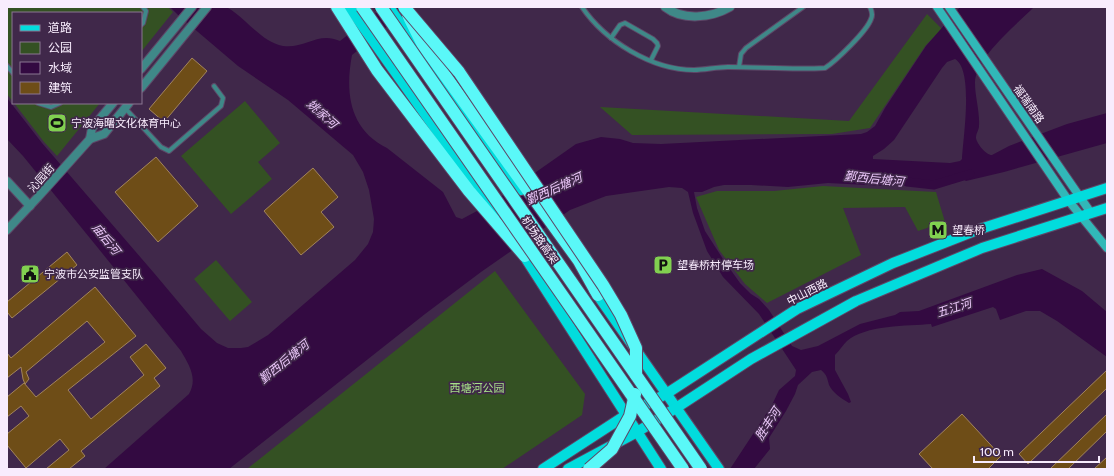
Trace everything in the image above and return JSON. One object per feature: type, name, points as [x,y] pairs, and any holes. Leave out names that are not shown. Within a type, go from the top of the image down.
[{"type":"highway","points":[[337,7],[378,70],[411,115],[469,191],[526,258]]},
{"type":"highway","name":"机场路高架","points":[[381,7],[701,469]]},
{"type":"highway","points":[[404,7],[423,45],[579,261],[598,295]]},
{"type":"highway","points":[[404,7],[459,72],[622,315],[636,348],[636,386],[630,416],[612,449],[589,469]]},
{"type":"highway","name":"机场路高架","points":[[359,12],[683,469]]},
{"type":"main road","points":[[349,7],[359,12],[379,50],[526,258],[661,469]]},
{"type":"main road","points":[[389,7],[447,91],[598,295],[717,467]]},
{"type":"main road","name":"中山西路","points":[[543,469],[626,415],[666,394],[797,309],[886,266],[977,230],[1107,188]]},
{"type":"main road","points":[[568,469],[637,432],[751,359],[856,301],[982,248],[1107,208]]},
{"type":"street","points":[[142,68],[192,7]]},
{"type":"street","points":[[142,87],[207,7]]},
{"type":"street","points":[[665,7],[682,15],[697,16],[710,15],[730,7]]},
{"type":"street","name":"福瑞南路","points":[[938,7],[1068,200]]},
{"type":"street","name":"福瑞南路","points":[[951,9],[1091,213]]},
{"type":"street","name":"沁园街","points":[[90,139],[92,128],[112,104]]},
{"type":"street","name":"沁园街","points":[[7,230],[90,139],[104,134],[127,106]]},
{"type":"street","points":[[7,181],[30,206]]},
{"type":"street","points":[[1068,200],[1107,248]]},
{"type":"lane","points":[[142,24],[146,11],[143,7]]},
{"type":"lane","points":[[582,7],[591,20],[611,38],[636,53],[667,67],[695,70],[726,67],[825,68],[836,59],[867,26],[872,15],[870,7]]},
{"type":"lane","points":[[739,67],[741,54],[746,48],[803,7]]},
{"type":"lane","points":[[611,38],[620,25],[625,23],[656,43],[658,46],[651,60]]},
{"type":"lane","points":[[127,106],[161,147],[169,151],[221,106],[223,98],[214,86]]},
{"type":"lane","points":[[41,104],[51,107],[58,104]]},
{"type":"green space","points":[[7,7],[168,7],[173,12],[142,51],[142,12],[12,12],[12,101],[7,94]]},
{"type":"green space","points":[[927,14],[942,29],[926,45],[870,128],[832,134],[632,135],[600,107],[849,121]]},
{"type":"green space","points":[[245,101],[280,143],[258,162],[272,179],[231,214],[181,156]]},
{"type":"green space","name":"宁波海曙文化体育中心","points":[[15,104],[99,104],[57,156],[44,142]]},
{"type":"green space","points":[[823,186],[936,192],[945,222],[918,231],[905,207],[843,208],[861,255],[767,303],[745,284],[719,250],[696,197],[717,191],[774,191]]},
{"type":"green space","points":[[216,260],[252,302],[230,321],[194,279]]},
{"type":"green space","name":"西塘河公园","points":[[495,271],[585,394],[582,415],[502,469],[247,469]]},
{"type":"water","points":[[170,7],[225,7],[235,13],[268,40],[275,44],[291,46],[325,38],[332,38],[340,41],[384,7],[411,7],[352,55],[349,82],[350,96],[357,120],[365,131],[374,140],[387,148],[443,192],[456,217],[462,219],[492,203],[576,144],[601,137],[620,139],[633,143],[661,144],[861,134],[867,132],[875,126],[885,108],[926,46],[960,7],[1034,7],[989,52],[977,73],[975,83],[979,121],[979,127],[976,135],[978,143],[982,149],[992,155],[1009,146],[1067,124],[1107,113],[1107,143],[966,181],[958,176],[954,176],[929,182],[887,186],[828,183],[788,187],[724,185],[702,192],[694,192],[697,208],[705,231],[740,283],[751,294],[759,299],[769,310],[792,346],[801,350],[818,346],[860,324],[895,315],[900,312],[919,311],[1017,275],[1042,269],[1082,291],[1107,312],[1107,357],[1057,321],[1040,311],[1026,311],[1000,320],[996,309],[993,307],[932,327],[931,324],[899,326],[864,332],[847,341],[835,355],[835,370],[851,402],[849,403],[832,390],[826,375],[821,370],[812,372],[798,385],[786,411],[769,438],[770,449],[754,469],[730,469],[772,405],[779,390],[795,376],[796,370],[759,314],[723,277],[707,251],[693,213],[688,192],[682,188],[669,187],[606,196],[570,210],[481,272],[425,314],[229,469],[104,469],[189,394],[192,388],[193,377],[187,361],[181,351],[23,156],[7,139],[7,98],[42,143],[201,329],[217,343],[228,348],[248,347],[268,335],[355,260],[368,244],[373,232],[374,219],[369,190],[363,172],[353,155],[288,100],[238,66]],"holes":[[[955,59],[961,66],[966,90],[962,159],[960,161],[950,163],[873,159],[873,156],[894,140],[947,62]]]},
{"type":"building","points":[[192,58],[207,71],[164,122],[149,109]]},
{"type":"building","points":[[156,157],[198,206],[158,242],[115,192]]},
{"type":"building","points":[[313,168],[338,197],[321,212],[334,227],[301,255],[264,211]]},
{"type":"building","points":[[67,252],[77,265],[12,318],[7,312],[7,302]]},
{"type":"building","points":[[95,287],[136,336],[68,390],[91,419],[144,375],[130,357],[146,344],[166,368],[154,378],[160,386],[81,451],[85,456],[69,469],[46,469],[69,450],[60,439],[26,468],[7,445],[7,434],[29,416],[21,406],[7,417],[7,397],[24,383],[36,397],[105,342],[87,321],[26,372],[29,379],[25,384],[21,367],[7,378],[7,353],[11,358]]},
{"type":"building","points":[[1107,370],[1107,388],[1028,464],[1019,454]]},
{"type":"building","points":[[962,414],[1001,456],[988,469],[933,469],[919,454]]},
{"type":"building","points":[[1107,414],[1107,431],[1068,469],[1050,469]]},
{"type":"building","points":[[1107,457],[1107,469],[1094,469]]},
{"type":"waterway","name":"鄞西后塘河","points":[[907,182],[934,185],[970,174]]},
{"type":"place","name":"宁波海曙文化体育中心","points":[[57,123]]},
{"type":"place","name":"望春桥","points":[[938,230]]},
{"type":"place","name":"望春桥村停车场","points":[[663,265]]},
{"type":"place","name":"宁波市公安监管支队","points":[[30,274]]},
{"type":"water label","name":"姚家河","points":[[322,114]]},
{"type":"water label","name":"庙后河","points":[[106,239]]},
{"type":"water label","name":"五江河","points":[[954,308]]},
{"type":"water label","name":"胜丰河","points":[[768,424]]}]
